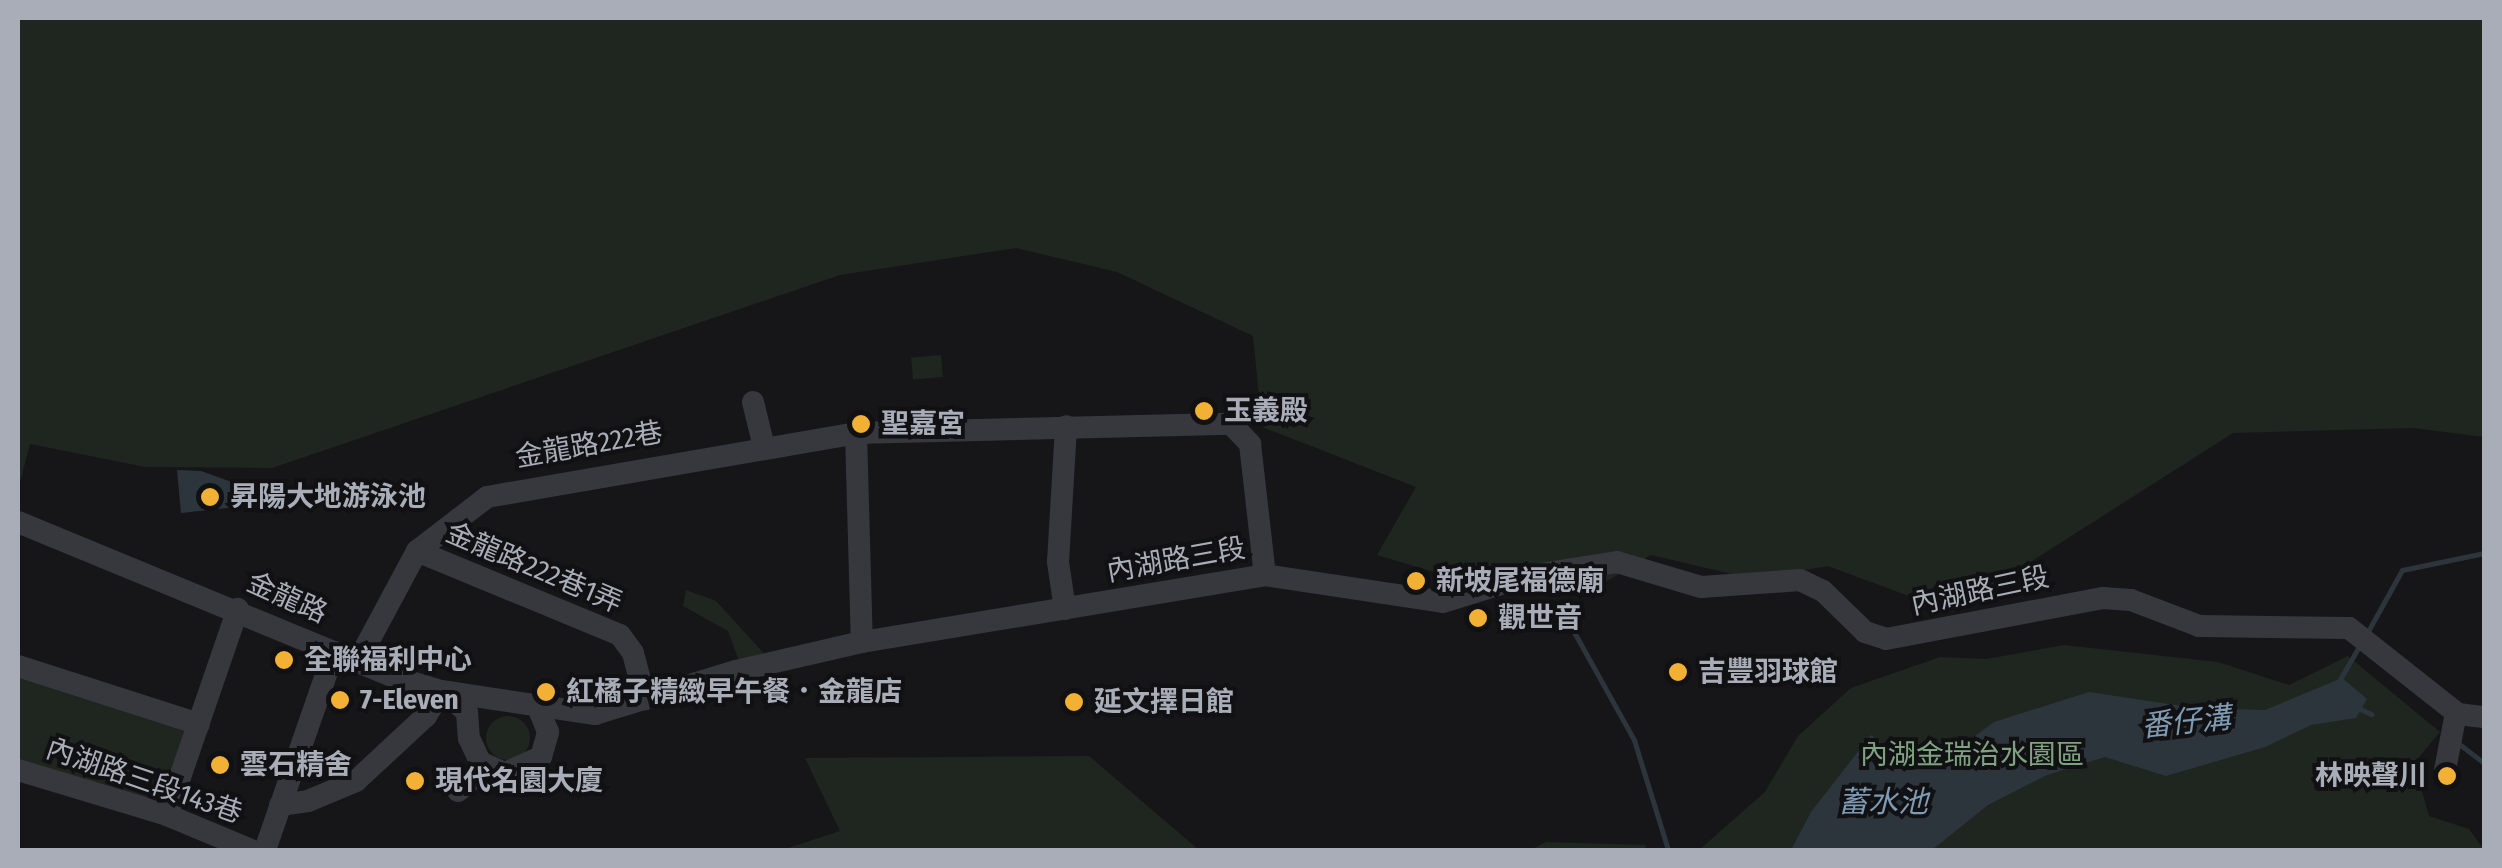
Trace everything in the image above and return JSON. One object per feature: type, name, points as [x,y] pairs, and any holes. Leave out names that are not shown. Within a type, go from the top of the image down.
[{"type":"street","points":[[753,402],[764,446]]},
{"type":"street","name":"金龍路222巷","points":[[358,662],[417,551],[446,523],[515,487],[856,433],[1232,424],[1250,444],[1264,575]]},
{"type":"street","points":[[1065,609],[1058,562],[1066,426]]},
{"type":"street","points":[[856,433],[862,642]]},
{"type":"street","name":"金龍路","points":[[18,522],[238,609],[358,662],[441,691],[538,707]]},
{"type":"street","name":"金龍路222巷1弄","points":[[417,551],[620,636],[633,653],[645,699]]},
{"type":"street","name":"內湖路三段","points":[[538,707],[595,714],[862,642],[1264,575],[1443,602],[1527,576],[1617,562],[1701,587],[1800,580],[1824,591],[1865,632],[1886,639],[2102,598],[2131,600],[2199,626],[2349,628],[2456,713]]},
{"type":"street","points":[[167,816],[238,609]]},
{"type":"street","points":[[265,850],[334,652]]},
{"type":"street","points":[[18,666],[200,724]]},
{"type":"street","points":[[280,804],[308,802],[356,781],[426,716],[441,691],[463,704],[472,752],[487,767],[518,772],[541,758],[548,732],[538,707]]},
{"type":"street","points":[[2446,770],[2456,713],[2484,717]]},
{"type":"street","points":[[458,791],[487,767]]},
{"type":"street","name":"內湖路三段143巷","points":[[18,770],[167,816],[221,845],[250,850]]},
{"type":"green space","points":[[18,18],[2484,18],[2484,437],[2413,428],[2233,433],[1952,612],[1828,566],[1753,579],[1651,555],[1602,584],[1474,584],[1377,555],[1416,487],[1262,427],[1253,336],[1117,272],[1016,248],[840,275],[272,468],[145,467],[30,444],[18,490]]},
{"type":"green space","points":[[941,355],[943,377],[913,380],[911,358]]},
{"type":"green space","points":[[686,590],[716,601],[768,658],[740,664],[728,631],[683,606]]},
{"type":"green space","name":"內湖金瑞治水園區","points":[[2064,645],[2218,662],[2289,685],[2348,656],[2440,732],[2414,763],[2429,816],[2469,829],[2484,850],[1699,850],[1765,792],[1798,736],[1851,688],[1940,657],[1986,659]]},
{"type":"green space","points":[[18,666],[199,724],[167,815],[18,770]]},
{"type":"green space","points":[[508,716],[524,722],[530,738],[524,754],[508,760],[492,754],[486,738],[492,722]]},
{"type":"green space","points":[[1089,756],[1199,850],[782,850],[840,831],[805,758]]},
{"type":"green space","points":[[1546,842],[1646,845],[1644,850],[1530,850]]},
{"type":"water","name":"昇陽大地游泳池","points":[[177,470],[201,471],[243,486],[236,507],[181,513]]},
{"type":"water","name":"蓄水池","points":[[2342,678],[2367,699],[2356,718],[2311,725],[2265,747],[2166,776],[2105,757],[2047,775],[1988,805],[1932,850],[1791,850],[1811,812],[1871,735],[1895,755],[1937,764],[1994,722],[2089,692],[2195,708],[2265,710]]},
{"type":"waterway","name":"番仔溝","points":[[2367,633],[2402,570],[2484,553]]},
{"type":"waterway","name":"番仔溝","points":[[1503,612],[1555,616],[1574,632],[1634,740],[1668,850]]},
{"type":"waterway","name":"番仔溝","points":[[2339,681],[2359,647]]},
{"type":"waterway","points":[[2356,707],[2371,714]]},
{"type":"waterway","name":"番仔溝","points":[[2459,744],[2484,763]]},
{"type":"place","name":"玉義殿","points":[[1204,411]]},
{"type":"place","name":"聖嘉宮","points":[[861,424]]},
{"type":"place","name":"昇陽大地游泳池","points":[[210,497]]},
{"type":"place","name":"新坡尾福德廟","points":[[1416,581]]},
{"type":"place","name":"觀世音","points":[[1478,618]]},
{"type":"place","name":"全聯福利中心","points":[[284,660]]},
{"type":"place","name":"吉豐羽球館","points":[[1678,672]]},
{"type":"place","name":"紅橘子精緻早午餐．金龍店","points":[[546,692]]},
{"type":"place","name":"7-Eleven","points":[[340,700]]},
{"type":"place","name":"延文擇日館","points":[[1074,702]]},
{"type":"place","name":"雲石精舍","points":[[220,765]]},
{"type":"place","name":"林映聲川","points":[[2447,776]]},
{"type":"place","name":"現代名園大廈","points":[[415,781]]}]
